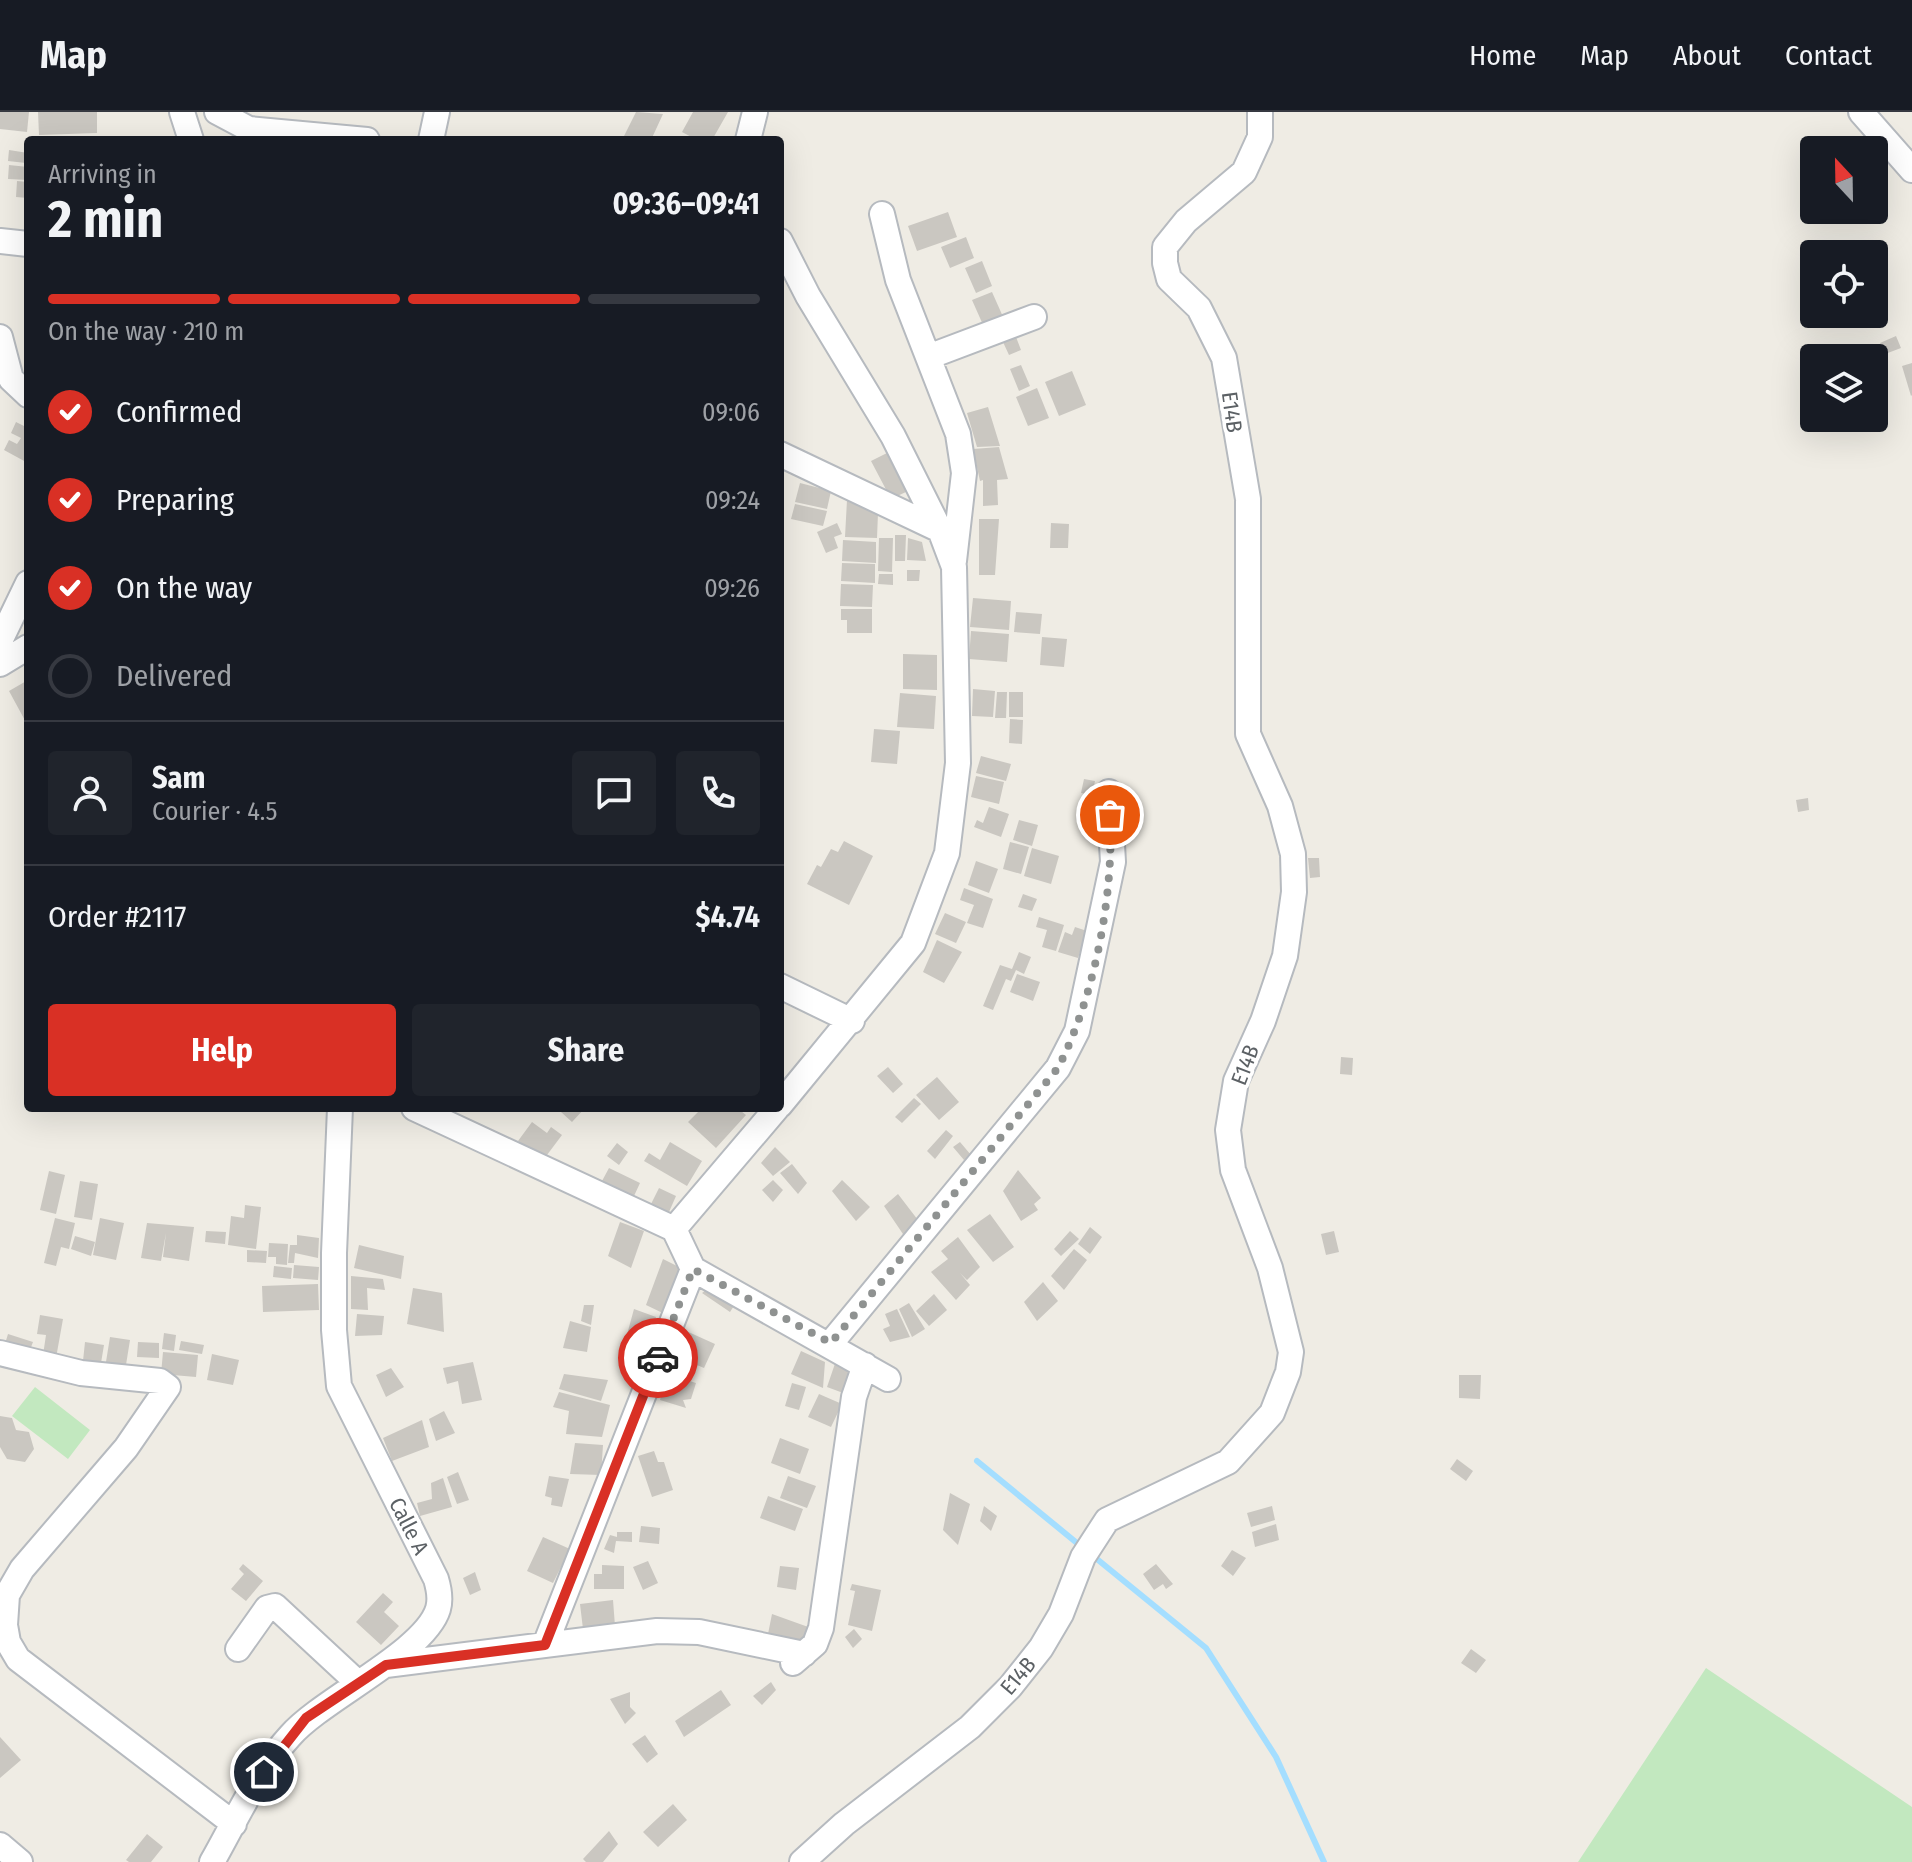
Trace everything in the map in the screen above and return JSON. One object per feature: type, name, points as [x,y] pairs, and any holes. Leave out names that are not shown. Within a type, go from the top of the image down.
[{"type":"street","points":[[182,112],[190,136]]},
{"type":"street","points":[[217,112],[249,129],[324,136]]},
{"type":"street","points":[[432,136],[437,112]]},
{"type":"street","points":[[749,136],[755,112]]},
{"type":"street","name":"E14B","points":[[802,1862],[844,1824],[970,1727],[1010,1687],[1041,1648],[1061,1614],[1090,1548],[1107,1520],[1121,1511],[1189,1483],[1236,1453],[1272,1413],[1288,1372],[1291,1352],[1270,1268],[1233,1170],[1228,1130],[1236,1081],[1263,1021],[1285,956],[1294,892],[1293,854],[1280,806],[1248,734],[1245,654],[1248,499],[1224,358],[1199,308],[1169,279],[1165,263],[1165,247],[1186,221],[1244,172],[1260,137],[1260,112]]},
{"type":"street","points":[[1861,112],[1912,170]]},
{"type":"street","points":[[784,1100],[913,943],[947,853],[958,763],[954,567],[964,473],[958,434],[898,280],[882,214]]},
{"type":"street","points":[[0,241],[24,244]]},
{"type":"street","points":[[784,249],[808,296],[893,436],[940,530],[954,567]]},
{"type":"street","points":[[928,357],[1034,317]]},
{"type":"street","points":[[0,337],[11,379],[24,392]]},
{"type":"street","points":[[1,394],[24,396]]},
{"type":"street","points":[[784,456],[940,530]]},
{"type":"street","points":[[0,641],[24,591]]},
{"type":"street","points":[[0,664],[24,649]]},
{"type":"street","points":[[831,1343],[1058,1068],[1077,1031],[1113,862],[1109,792]]},
{"type":"street","points":[[784,988],[852,1021]]},
{"type":"street","name":"Calle A","points":[[212,1862],[287,1738],[306,1718],[386,1665],[430,1624],[437,1612],[439,1589],[339,1386],[334,1330],[334,1253],[340,1112]]},
{"type":"street","points":[[423,1112],[674,1229],[693,1269],[831,1343],[888,1379]]},
{"type":"street","points":[[674,1229],[774,1112]]},
{"type":"street","points":[[545,1645],[693,1269]]},
{"type":"street","points":[[0,1353],[81,1373],[160,1381],[168,1387],[126,1448],[22,1569],[7,1595],[5,1625],[8,1642],[18,1659],[234,1824]]},
{"type":"street","points":[[386,1665],[643,1632],[699,1632],[798,1659],[815,1644],[821,1628],[854,1397],[865,1365]]},
{"type":"street","points":[[238,1649],[267,1608],[275,1606],[358,1683]]},
{"type":"street","points":[[0,1845],[20,1862]]},
{"type":"green space","points":[[35,1387],[90,1430],[68,1459],[12,1416]]},
{"type":"green space","points":[[1706,1668],[1912,1807],[1912,1862],[1578,1862]]},
{"type":"building","points":[[0,112],[29,112],[27,132],[0,129]]},
{"type":"building","points":[[38,112],[97,112],[97,133],[39,135]]},
{"type":"building","points":[[636,112],[663,114],[653,136],[624,136]]},
{"type":"building","points":[[693,112],[728,112],[714,136],[690,136],[682,132]]},
{"type":"building","points":[[9,150],[24,152],[24,163],[8,161]]},
{"type":"building","points":[[9,165],[24,167],[24,180],[8,179]]},
{"type":"building","points":[[17,181],[24,182],[24,198],[16,197]]},
{"type":"building","points":[[948,212],[957,237],[917,251],[908,226]]},
{"type":"building","points":[[966,237],[974,258],[950,268],[941,247]]},
{"type":"building","points":[[982,261],[992,286],[976,293],[965,268]]},
{"type":"building","points":[[992,292],[1004,319],[984,327],[972,300]]},
{"type":"building","points":[[1896,336],[1901,348],[1888,353],[1888,344],[1880,343]]},
{"type":"building","points":[[1016,337],[1021,350],[1009,355],[1003,342]]},
{"type":"building","points":[[1912,363],[1912,395],[1911,396],[1902,366]]},
{"type":"building","points":[[1021,365],[1030,386],[1019,391],[1010,369]]},
{"type":"building","points":[[1072,371],[1086,405],[1059,416],[1045,382]]},
{"type":"building","points":[[1037,388],[1049,418],[1028,426],[1016,397]]},
{"type":"building","points":[[988,407],[1000,446],[977,447],[967,413]]},
{"type":"building","points":[[16,422],[24,426],[24,461],[4,450],[9,440],[17,444],[21,438],[11,433]]},
{"type":"building","points":[[999,447],[1008,479],[997,480],[998,505],[983,506],[983,480],[980,481],[973,449]]},
{"type":"building","points":[[887,453],[908,491],[891,499],[871,461]]},
{"type":"building","points":[[800,483],[831,491],[827,509],[795,502]]},
{"type":"building","points":[[847,500],[878,513],[877,538],[845,537]]},
{"type":"building","points":[[795,504],[827,511],[823,526],[791,519]]},
{"type":"building","points":[[979,519],[999,519],[995,575],[979,575]]},
{"type":"building","points":[[837,523],[842,534],[834,537],[838,548],[826,553],[817,532]]},
{"type":"building","points":[[1051,523],[1069,524],[1068,548],[1050,548]]},
{"type":"building","points":[[895,535],[906,535],[905,561],[895,561]]},
{"type":"building","points":[[879,538],[893,538],[892,572],[878,571]]},
{"type":"building","points":[[908,538],[922,542],[926,561],[907,560]]},
{"type":"building","points":[[843,540],[876,542],[876,563],[842,561]]},
{"type":"building","points":[[842,563],[875,564],[875,583],[841,581]]},
{"type":"building","points":[[907,570],[920,570],[919,581],[907,581]]},
{"type":"building","points":[[879,574],[893,574],[893,585],[878,584]]},
{"type":"building","points":[[841,584],[873,585],[872,607],[840,606]]},
{"type":"building","points":[[973,598],[1011,601],[1009,630],[970,627]]},
{"type":"building","points":[[841,609],[872,609],[872,633],[847,633],[847,620],[841,620]]},
{"type":"building","points":[[1016,612],[1042,614],[1040,634],[1014,632]]},
{"type":"building","points":[[971,631],[1009,634],[1007,662],[969,659]]},
{"type":"building","points":[[1042,637],[1067,639],[1064,667],[1040,665]]},
{"type":"building","points":[[903,654],[937,655],[937,690],[903,689]]},
{"type":"building","points":[[24,682],[24,719],[9,691]]},
{"type":"building","points":[[973,689],[995,691],[993,717],[972,716]]},
{"type":"building","points":[[997,692],[1007,692],[1006,718],[995,718]]},
{"type":"building","points":[[1009,692],[1023,692],[1023,717],[1009,717]]},
{"type":"building","points":[[900,693],[936,696],[934,729],[897,727]]},
{"type":"building","points":[[1010,719],[1023,720],[1022,744],[1009,743]]},
{"type":"building","points":[[874,729],[900,731],[897,764],[871,762]]},
{"type":"building","points":[[981,756],[1011,764],[1006,781],[976,773]]},
{"type":"building","points":[[976,776],[1004,782],[999,804],[971,797]]},
{"type":"building","points":[[1084,779],[1095,781],[1092,795],[1081,793]]},
{"type":"building","points":[[1808,798],[1809,810],[1798,812],[1796,800]]},
{"type":"building","points":[[989,807],[1009,814],[1001,837],[974,827],[977,820],[983,823]]},
{"type":"building","points":[[1019,820],[1038,825],[1032,846],[1013,840]]},
{"type":"building","points":[[844,841],[873,856],[849,905],[807,884],[817,865],[821,867],[831,849],[838,852]]},
{"type":"building","points":[[1010,842],[1029,847],[1021,874],[1003,869]]},
{"type":"building","points":[[1032,848],[1059,856],[1051,884],[1024,876]]},
{"type":"building","points":[[1308,858],[1319,858],[1320,877],[1310,878]]},
{"type":"building","points":[[976,861],[998,869],[989,893],[968,885]]},
{"type":"building","points":[[964,888],[993,899],[983,928],[967,923],[974,905],[960,900]]},
{"type":"building","points":[[1023,894],[1037,899],[1032,911],[1018,907]]},
{"type":"building","points":[[945,913],[966,922],[956,943],[935,934]]},
{"type":"building","points":[[1039,917],[1064,925],[1056,951],[1042,947],[1047,930],[1036,927]]},
{"type":"building","points":[[1075,927],[1087,931],[1078,958],[1058,952],[1065,932],[1072,935]]},
{"type":"building","points":[[937,940],[962,952],[944,983],[923,972]]},
{"type":"building","points":[[1019,952],[1031,957],[1024,974],[1016,970],[1011,981],[1006,979],[993,1010],[983,1006],[1000,965],[1012,969]]},
{"type":"building","points":[[1017,974],[1040,982],[1033,1001],[1010,992]]},
{"type":"building","points":[[1341,1057],[1353,1058],[1352,1075],[1340,1074]]},
{"type":"building","points":[[888,1067],[903,1084],[893,1093],[877,1076]]},
{"type":"building","points":[[937,1077],[959,1102],[939,1120],[916,1095]]},
{"type":"building","points":[[914,1098],[921,1104],[902,1123],[895,1117]]},
{"type":"building","points":[[561,1112],[581,1112],[572,1122]]},
{"type":"building","points":[[698,1112],[742,1112],[746,1115],[716,1148],[688,1122]]},
{"type":"building","points":[[532,1122],[547,1133],[551,1127],[562,1135],[544,1159],[518,1141]]},
{"type":"building","points":[[946,1130],[953,1136],[935,1159],[927,1151]]},
{"type":"building","points":[[670,1142],[702,1161],[687,1186],[644,1161],[649,1153],[660,1160]]},
{"type":"building","points":[[960,1142],[971,1155],[964,1160],[953,1147]]},
{"type":"building","points":[[617,1143],[628,1152],[619,1165],[607,1156]]},
{"type":"building","points":[[775,1147],[790,1162],[773,1176],[761,1163]]},
{"type":"building","points":[[792,1164],[807,1183],[798,1194],[780,1173]]},
{"type":"building","points":[[609,1168],[640,1183],[634,1196],[602,1181]]},
{"type":"building","points":[[1018,1170],[1041,1198],[1034,1204],[1038,1210],[1021,1221],[1003,1191]]},
{"type":"building","points":[[49,1171],[65,1175],[56,1214],[40,1210]]},
{"type":"building","points":[[773,1180],[783,1190],[773,1202],[762,1190]]},
{"type":"building","points":[[842,1180],[870,1207],[856,1221],[832,1191]]},
{"type":"building","points":[[80,1181],[98,1184],[92,1220],[74,1217]]},
{"type":"building","points":[[659,1188],[676,1196],[669,1212],[651,1204]]},
{"type":"building","points":[[898,1194],[921,1224],[905,1237],[884,1206]]},
{"type":"building","points":[[245,1205],[261,1207],[256,1249],[228,1245],[231,1216],[244,1218]]},
{"type":"building","points":[[990,1214],[1014,1247],[993,1262],[967,1230]]},
{"type":"building","points":[[55,1218],[75,1223],[69,1249],[61,1247],[56,1266],[44,1263]]},
{"type":"building","points":[[100,1218],[124,1223],[116,1260],[93,1255]]},
{"type":"building","points":[[620,1222],[644,1231],[631,1268],[608,1256]]},
{"type":"building","points":[[147,1223],[194,1227],[189,1261],[163,1257],[166,1233],[161,1261],[141,1258]]},
{"type":"building","points":[[1090,1227],[1102,1237],[1090,1254],[1078,1244]]},
{"type":"building","points":[[206,1231],[226,1232],[225,1244],[205,1242]]},
{"type":"building","points":[[1070,1231],[1079,1239],[1061,1256],[1054,1249]]},
{"type":"building","points":[[1334,1231],[1339,1252],[1326,1255],[1321,1234]]},
{"type":"building","points":[[297,1235],[319,1238],[318,1258],[295,1253],[294,1263],[288,1263],[290,1245],[297,1245]]},
{"type":"building","points":[[75,1236],[95,1242],[91,1256],[71,1249]]},
{"type":"building","points":[[958,1237],[980,1267],[967,1280],[960,1273],[970,1285],[956,1300],[931,1272],[948,1259],[941,1251]]},
{"type":"building","points":[[269,1243],[288,1244],[287,1265],[276,1264],[276,1257],[268,1257]]},
{"type":"building","points":[[359,1245],[404,1256],[401,1279],[354,1268]]},
{"type":"building","points":[[1074,1249],[1087,1260],[1064,1290],[1051,1276]]},
{"type":"building","points":[[247,1250],[267,1251],[266,1263],[247,1262]]},
{"type":"building","points":[[663,1259],[689,1272],[671,1317],[646,1305]]},
{"type":"building","points":[[294,1265],[319,1267],[318,1280],[293,1278]]},
{"type":"building","points":[[274,1266],[292,1268],[291,1279],[273,1277]]},
{"type":"building","points":[[351,1276],[383,1279],[385,1290],[367,1288],[368,1310],[351,1309]]},
{"type":"building","points":[[1043,1282],[1058,1301],[1037,1321],[1024,1302]]},
{"type":"building","points":[[318,1284],[319,1310],[263,1312],[262,1286]]},
{"type":"building","points":[[714,1284],[739,1298],[730,1312],[702,1293]]},
{"type":"building","points":[[413,1288],[442,1293],[444,1332],[407,1324]]},
{"type":"building","points":[[934,1294],[947,1310],[929,1326],[916,1311]]},
{"type":"building","points":[[909,1303],[925,1329],[912,1337],[899,1309]]},
{"type":"building","points":[[584,1305],[594,1305],[591,1325],[581,1321]]},
{"type":"building","points":[[634,1309],[656,1317],[645,1357],[623,1349]]},
{"type":"building","points":[[897,1309],[910,1337],[890,1342],[883,1329],[890,1326],[885,1314]]},
{"type":"building","points":[[357,1314],[384,1316],[382,1335],[355,1336]]},
{"type":"building","points":[[40,1315],[63,1319],[56,1358],[43,1355],[46,1335],[37,1334]]},
{"type":"building","points":[[570,1321],[591,1327],[587,1352],[563,1348]]},
{"type":"building","points":[[684,1330],[715,1344],[704,1368],[673,1355]]},
{"type":"building","points":[[164,1333],[176,1335],[174,1351],[162,1349]]},
{"type":"building","points":[[8,1334],[33,1342],[28,1355],[4,1347]]},
{"type":"building","points":[[110,1337],[130,1340],[125,1371],[105,1368]]},
{"type":"building","points":[[181,1341],[204,1345],[202,1354],[179,1350]]},
{"type":"building","points":[[85,1342],[104,1345],[101,1363],[83,1361]]},
{"type":"building","points":[[138,1342],[159,1343],[159,1358],[137,1357]]},
{"type":"building","points":[[840,1349],[864,1367],[854,1397],[827,1387]]},
{"type":"building","points":[[801,1351],[825,1362],[823,1388],[791,1374]]},
{"type":"building","points":[[163,1352],[198,1355],[196,1377],[161,1374]]},
{"type":"building","points":[[212,1354],[239,1360],[233,1385],[207,1380]]},
{"type":"building","points":[[473,1362],[482,1400],[462,1404],[458,1381],[447,1384],[443,1368]]},
{"type":"building","points":[[391,1368],[404,1387],[386,1397],[376,1375]]},
{"type":"building","points":[[564,1374],[608,1380],[601,1401],[559,1389]]},
{"type":"building","points":[[667,1374],[696,1383],[691,1399],[683,1400],[686,1408],[660,1400]]},
{"type":"building","points":[[1459,1375],[1481,1375],[1480,1399],[1459,1398]]},
{"type":"building","points":[[792,1383],[806,1387],[799,1410],[785,1406]]},
{"type":"building","points":[[559,1392],[610,1405],[602,1437],[566,1434],[569,1411],[553,1407]]},
{"type":"building","points":[[819,1394],[842,1404],[831,1427],[808,1417]]},
{"type":"building","points":[[444,1411],[455,1433],[436,1441],[429,1419]]},
{"type":"building","points":[[0,1416],[12,1418],[16,1430],[29,1432],[34,1449],[25,1462],[7,1459],[0,1447]]},
{"type":"building","points":[[422,1420],[429,1447],[392,1461],[383,1438]]},
{"type":"building","points":[[780,1438],[809,1449],[800,1474],[771,1463]]},
{"type":"building","points":[[575,1443],[603,1445],[601,1475],[570,1474]]},
{"type":"building","points":[[654,1451],[658,1462],[664,1462],[673,1490],[652,1497],[638,1456]]},
{"type":"building","points":[[1457,1459],[1473,1471],[1466,1481],[1450,1469]]},
{"type":"building","points":[[458,1472],[469,1500],[457,1504],[447,1477]]},
{"type":"building","points":[[549,1476],[569,1479],[562,1507],[551,1505],[552,1498],[545,1496]]},
{"type":"building","points":[[788,1476],[816,1486],[807,1508],[780,1498]]},
{"type":"building","points":[[443,1478],[452,1507],[420,1516],[417,1503],[432,1499],[431,1483]]},
{"type":"building","points":[[950,1493],[970,1504],[958,1545],[943,1530]]},
{"type":"building","points":[[768,1496],[803,1509],[795,1531],[760,1518]]},
{"type":"building","points":[[984,1506],[997,1516],[991,1531],[980,1521]]},
{"type":"building","points":[[1272,1506],[1275,1520],[1251,1527],[1247,1513]]},
{"type":"building","points":[[1276,1524],[1279,1540],[1255,1547],[1252,1532]]},
{"type":"building","points":[[641,1526],[660,1528],[659,1544],[639,1542]]},
{"type":"building","points":[[617,1532],[632,1532],[632,1542],[616,1541],[614,1553],[604,1549],[610,1535],[617,1537]]},
{"type":"building","points":[[543,1537],[570,1549],[553,1583],[527,1571]]},
{"type":"building","points":[[1232,1550],[1246,1558],[1233,1576],[1221,1566]]},
{"type":"building","points":[[648,1561],[658,1583],[643,1590],[633,1567]]},
{"type":"building","points":[[243,1564],[263,1581],[246,1601],[231,1589],[244,1574],[239,1569]]},
{"type":"building","points":[[1156,1564],[1173,1584],[1166,1589],[1163,1584],[1154,1590],[1143,1574]]},
{"type":"building","points":[[602,1565],[624,1566],[624,1589],[594,1589],[594,1574],[602,1574]]},
{"type":"building","points":[[780,1566],[799,1568],[796,1590],[777,1587]]},
{"type":"building","points":[[475,1572],[481,1590],[470,1595],[463,1578]]},
{"type":"building","points":[[852,1584],[881,1590],[872,1631],[848,1625],[855,1591],[850,1590]]},
{"type":"building","points":[[383,1593],[393,1602],[384,1612],[399,1626],[381,1645],[356,1622]]},
{"type":"building","points":[[613,1600],[615,1626],[583,1629],[580,1604]]},
{"type":"building","points":[[772,1614],[811,1628],[804,1654],[766,1644]]},
{"type":"building","points":[[854,1629],[862,1639],[853,1648],[845,1637]]},
{"type":"building","points":[[1471,1649],[1486,1660],[1476,1673],[1461,1663]]},
{"type":"building","points":[[771,1682],[776,1690],[762,1705],[753,1696]]},
{"type":"building","points":[[721,1690],[731,1705],[684,1737],[675,1721]]},
{"type":"building","points":[[630,1692],[630,1707],[636,1713],[625,1724],[610,1699]]},
{"type":"building","points":[[645,1735],[658,1754],[647,1763],[632,1744]]},
{"type":"building","points":[[0,1737],[21,1760],[0,1778]]},
{"type":"building","points":[[673,1804],[687,1820],[658,1847],[643,1832]]},
{"type":"building","points":[[609,1831],[618,1844],[603,1862],[586,1862],[583,1859]]},
{"type":"building","points":[[147,1834],[163,1847],[151,1862],[126,1860]]},
{"type":"waterway","points":[[977,1461],[1083,1548]]},
{"type":"waterway","points":[[1092,1555],[1206,1648],[1276,1757],[1324,1862]]},
{"type":"way so far","points":[[658,1358],[693,1269],[831,1343],[1058,1068],[1077,1031],[1094,962],[1113,862],[1110,815]]},
{"type":"route","points":[[264,1772],[287,1738],[306,1718],[386,1665],[471,1657],[545,1645],[658,1358]]}]
